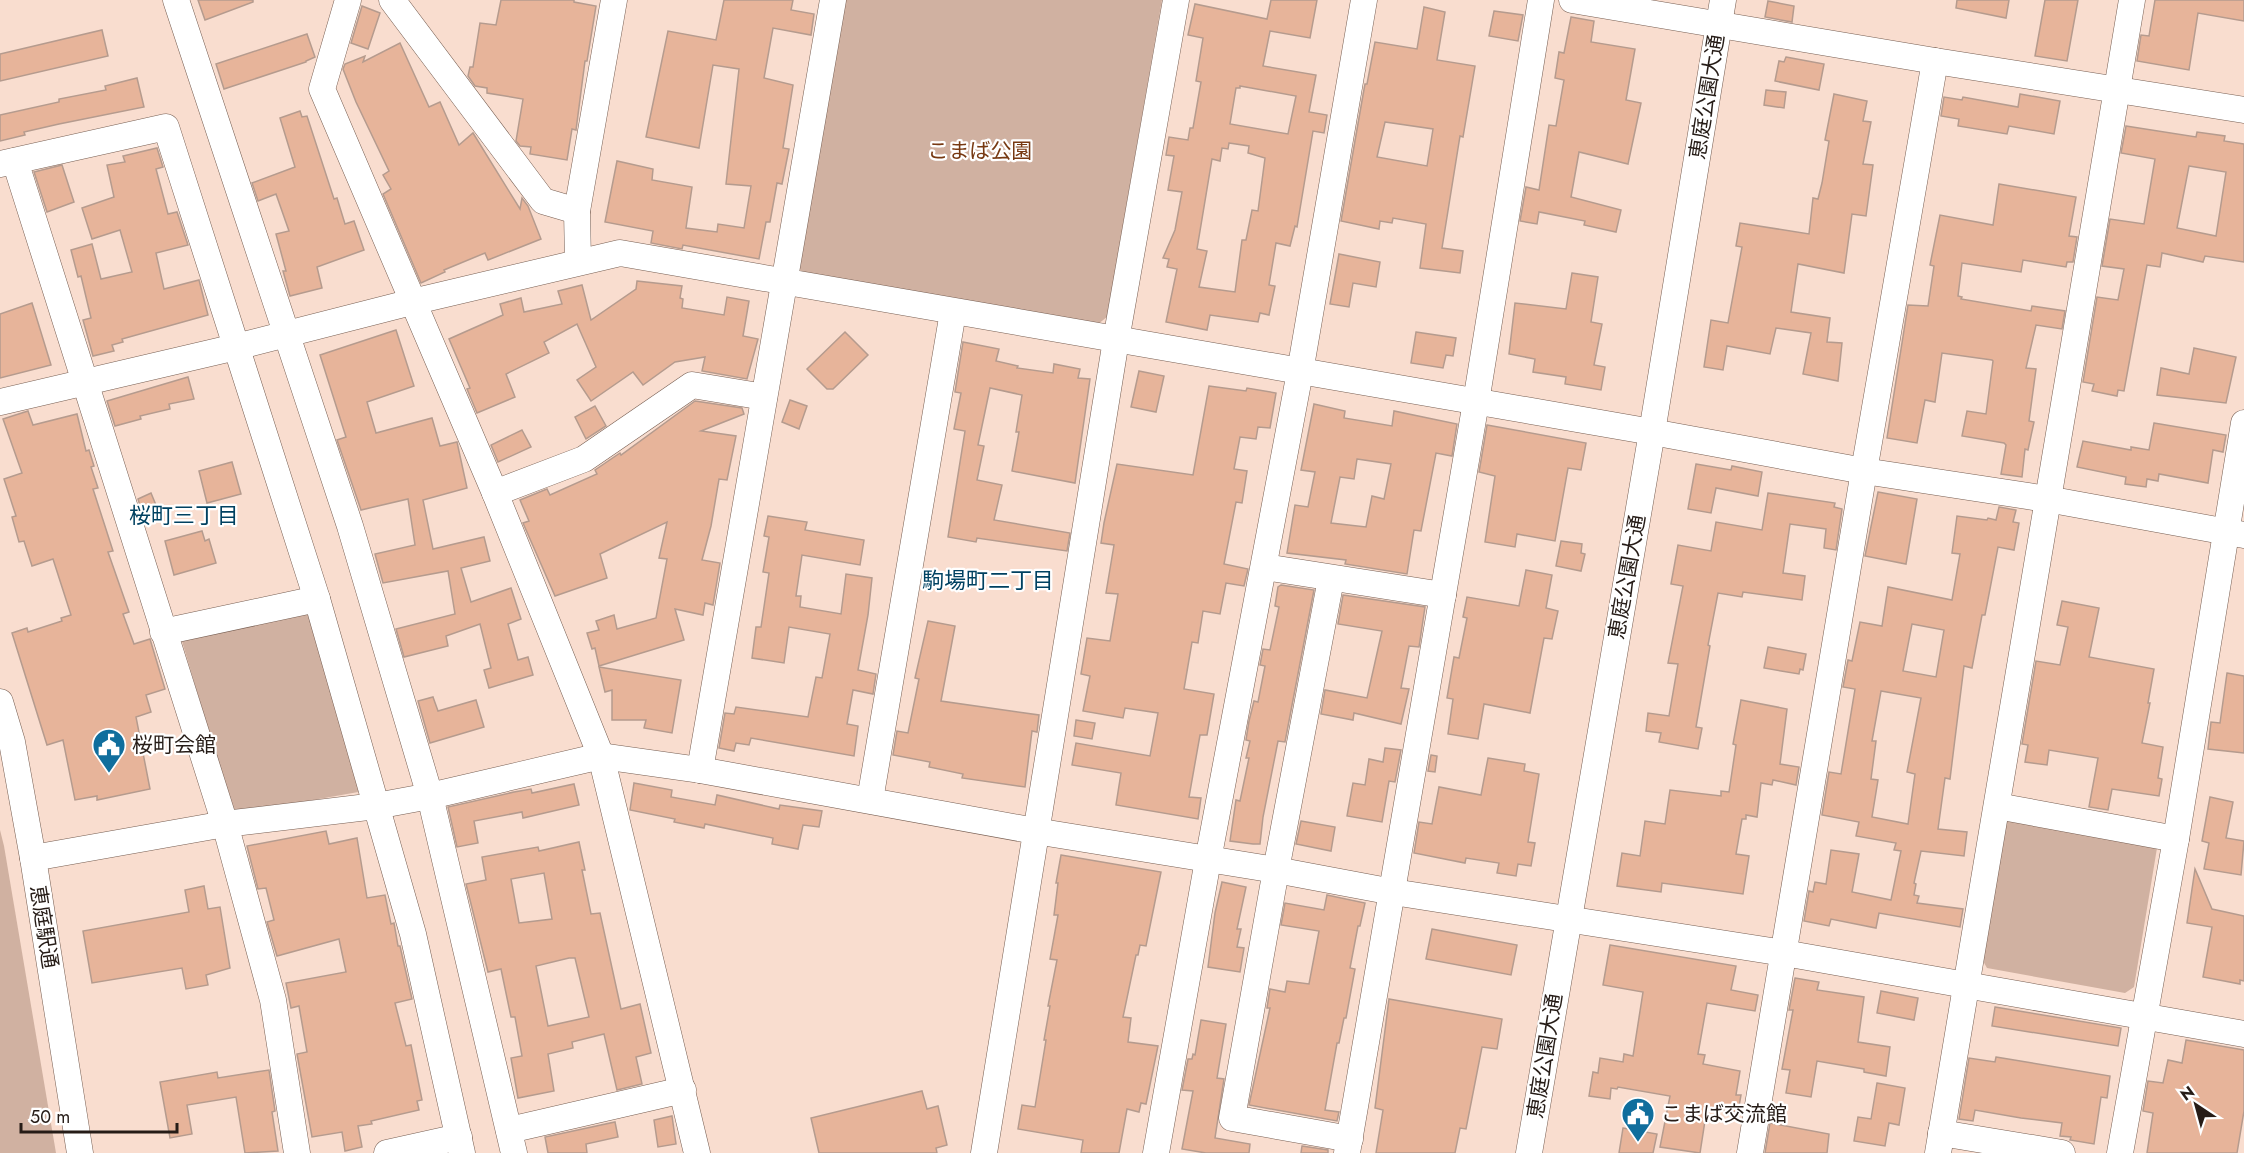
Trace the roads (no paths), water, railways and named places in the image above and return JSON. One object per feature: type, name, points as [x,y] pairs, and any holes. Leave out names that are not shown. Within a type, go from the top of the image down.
[{"type":"street","points":[[176,0],[350,526],[430,796],[511,1142],[683,1090]]},
{"type":"street","points":[[348,0],[322,89],[495,493],[601,756],[697,1153]]},
{"type":"street","points":[[392,0],[543,201],[577,211]]},
{"type":"street","points":[[578,262],[577,211],[614,0]]},
{"type":"street","points":[[700,770],[833,0]]},
{"type":"street","points":[[984,1153],[1116,340],[1176,0]]},
{"type":"street","points":[[1156,1153],[1208,860],[1300,372],[1364,0]]},
{"type":"street","points":[[1331,579],[1276,870],[1233,1118],[1348,1146],[1476,402],[1540,0]]},
{"type":"street","points":[[1572,0],[1721,12],[1935,61],[2244,110]]},
{"type":"street","points":[[2062,1153],[1940,1143],[2132,0]]},
{"type":"street","name":"恵庭公園大通","points":[[1529,1153],[1721,12]]},
{"type":"street","points":[[1750,1153],[1935,61]]},
{"type":"street","points":[[297,1153],[273,1000],[225,825],[84,383],[7,162],[166,127],[317,599],[413,934],[461,1145],[387,1153]]},
{"type":"street","points":[[0,402],[620,253],[1652,432],[1864,471],[2047,498],[2235,533]]},
{"type":"street","points":[[870,800],[953,312]]},
{"type":"street","points":[[495,493],[584,459],[692,385],[764,397]]},
{"type":"street","points":[[2120,1153],[2176,839],[2235,533],[2244,423]]},
{"type":"street","points":[[1264,567],[1443,595]]},
{"type":"street","points":[[163,632],[317,599]]},
{"type":"street","name":"恵庭駅通","points":[[0,702],[12,742],[33,858],[80,1153]]},
{"type":"street","points":[[33,858],[225,825],[376,806],[430,796],[601,756],[700,770],[1035,831],[1276,870],[1393,892],[1784,953],[2244,1034]]},
{"type":"street","points":[[1996,806],[2176,839]]},
{"type":"place","name":"桜町会館","points":[[109,774]]},
{"type":"place","name":"こまば交流館","points":[[1638,1143]]},
{"type":"district","name":"桜町三丁目","points":[[184,515]]},
{"type":"district","name":"駒場町二丁目","points":[[988,580]]},
{"type":"park label","name":"こまば公園","points":[[980,151]]}]
